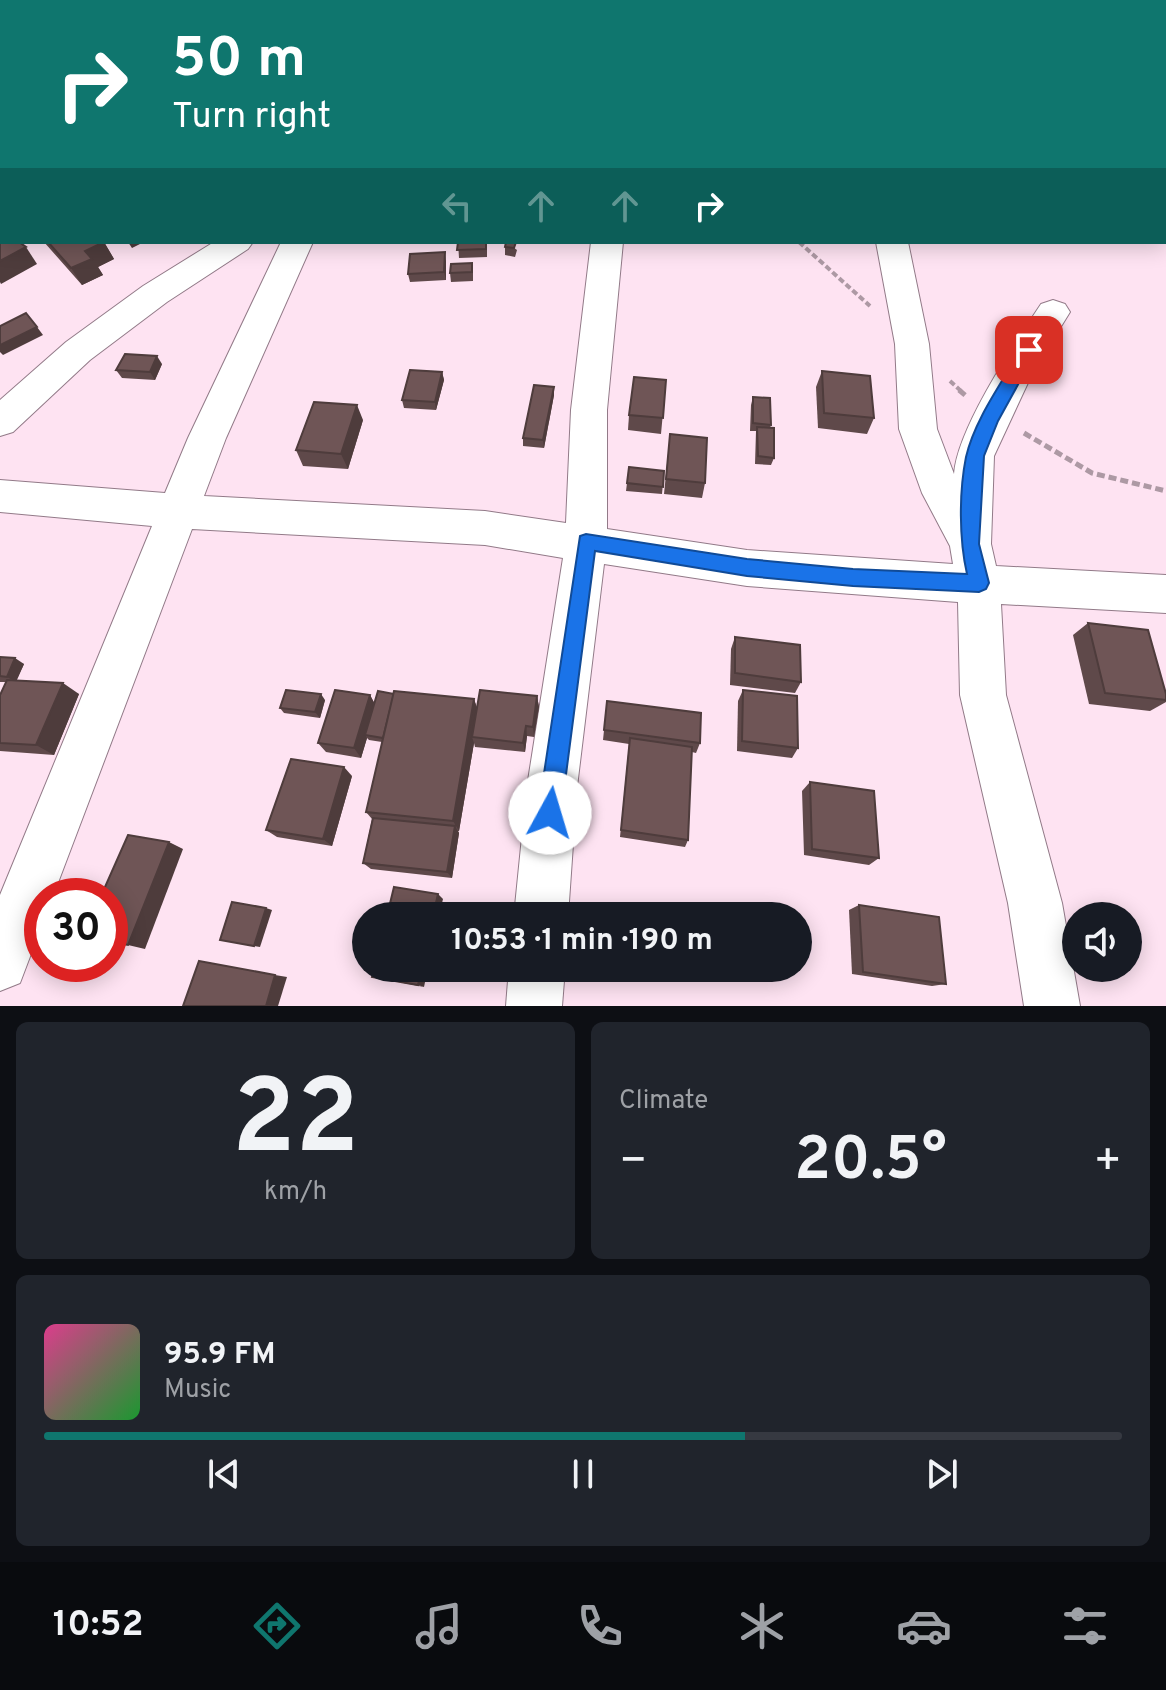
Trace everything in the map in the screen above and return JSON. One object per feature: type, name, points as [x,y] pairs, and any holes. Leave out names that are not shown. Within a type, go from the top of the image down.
[{"type":"street","points":[[0,422],[78,351],[155,294],[234,244]]},
{"type":"street","points":[[0,963],[45,856],[207,438],[296,244]]},
{"type":"street","points":[[542,902],[552,787],[586,542],[589,410],[607,244]]},
{"type":"street","points":[[892,244],[912,344],[918,429],[974,564]]},
{"type":"street","points":[[1052,1006],[1035,903],[983,695],[974,564],[975,456],[1017,369],[1053,312]]},
{"type":"street","points":[[0,496],[177,511],[485,528],[747,568],[853,577],[974,564],[1166,594]]},
{"type":"street","points":[[534,1006],[536,982]]},
{"type":"building","points":[[0,244],[22,244],[26,247],[0,261]]},
{"type":"building","points":[[50,244],[100,244],[85,251],[92,259],[71,268]]},
{"type":"building","points":[[458,244],[486,244],[486,249],[457,250]]},
{"type":"building","points":[[445,252],[444,272],[408,274],[410,254]]},
{"type":"building","points":[[472,263],[472,272],[450,273],[451,264]]},
{"type":"building","points":[[26,313],[37,327],[0,345],[0,326]]},
{"type":"building","points":[[125,354],[157,356],[150,372],[116,370]]},
{"type":"building","points":[[410,370],[442,372],[435,402],[402,400]]},
{"type":"building","points":[[822,371],[870,376],[874,418],[824,413]]},
{"type":"building","points":[[634,377],[666,380],[663,418],[629,415]]},
{"type":"building","points":[[534,385],[554,387],[543,440],[523,438]]},
{"type":"building","points":[[753,397],[770,398],[771,425],[753,423]]},
{"type":"building","points":[[314,402],[357,405],[341,454],[296,450]]},
{"type":"building","points":[[757,427],[774,428],[774,458],[758,456]]},
{"type":"building","points":[[670,434],[707,438],[705,483],[666,479]]},
{"type":"building","points":[[629,467],[664,471],[663,487],[627,483]]},
{"type":"building","points":[[1088,623],[1148,630],[1166,700],[1105,693]]},
{"type":"building","points":[[735,637],[800,645],[801,682],[735,673]]},
{"type":"building","points":[[0,657],[15,658],[7,677],[0,676]]},
{"type":"building","points":[[7,680],[63,683],[36,745],[0,743],[0,695]]},
{"type":"building","points":[[286,690],[321,694],[315,712],[280,708]]},
{"type":"building","points":[[335,690],[370,695],[354,748],[318,743]]},
{"type":"building","points":[[480,690],[537,696],[533,727],[526,726],[523,743],[472,737]]},
{"type":"building","points":[[743,690],[797,696],[798,748],[742,741]]},
{"type":"building","points":[[378,691],[394,694],[383,738],[365,735]]},
{"type":"building","points":[[394,691],[474,699],[453,821],[366,812]]},
{"type":"building","points":[[607,701],[701,713],[700,743],[604,730]]},
{"type":"building","points":[[630,738],[692,747],[688,840],[621,830]]},
{"type":"building","points":[[291,759],[344,767],[323,839],[266,830]]},
{"type":"building","points":[[810,782],[874,791],[879,858],[812,849]]},
{"type":"building","points":[[373,818],[455,826],[447,872],[363,863]]},
{"type":"building","points":[[128,835],[169,842],[128,945],[128,878],[109,878]]},
{"type":"building","points":[[394,887],[438,894],[436,902],[390,902]]},
{"type":"building","points":[[232,902],[266,908],[254,946],[220,940]]},
{"type":"building","points":[[859,905],[939,917],[946,984],[863,972]]},
{"type":"building","points":[[199,961],[275,975],[266,1006],[183,1006]]},
{"type":"route","points":[[550,813],[586,542],[747,568],[979,583],[970,544],[975,456],[990,420],[1029,350]]}]
